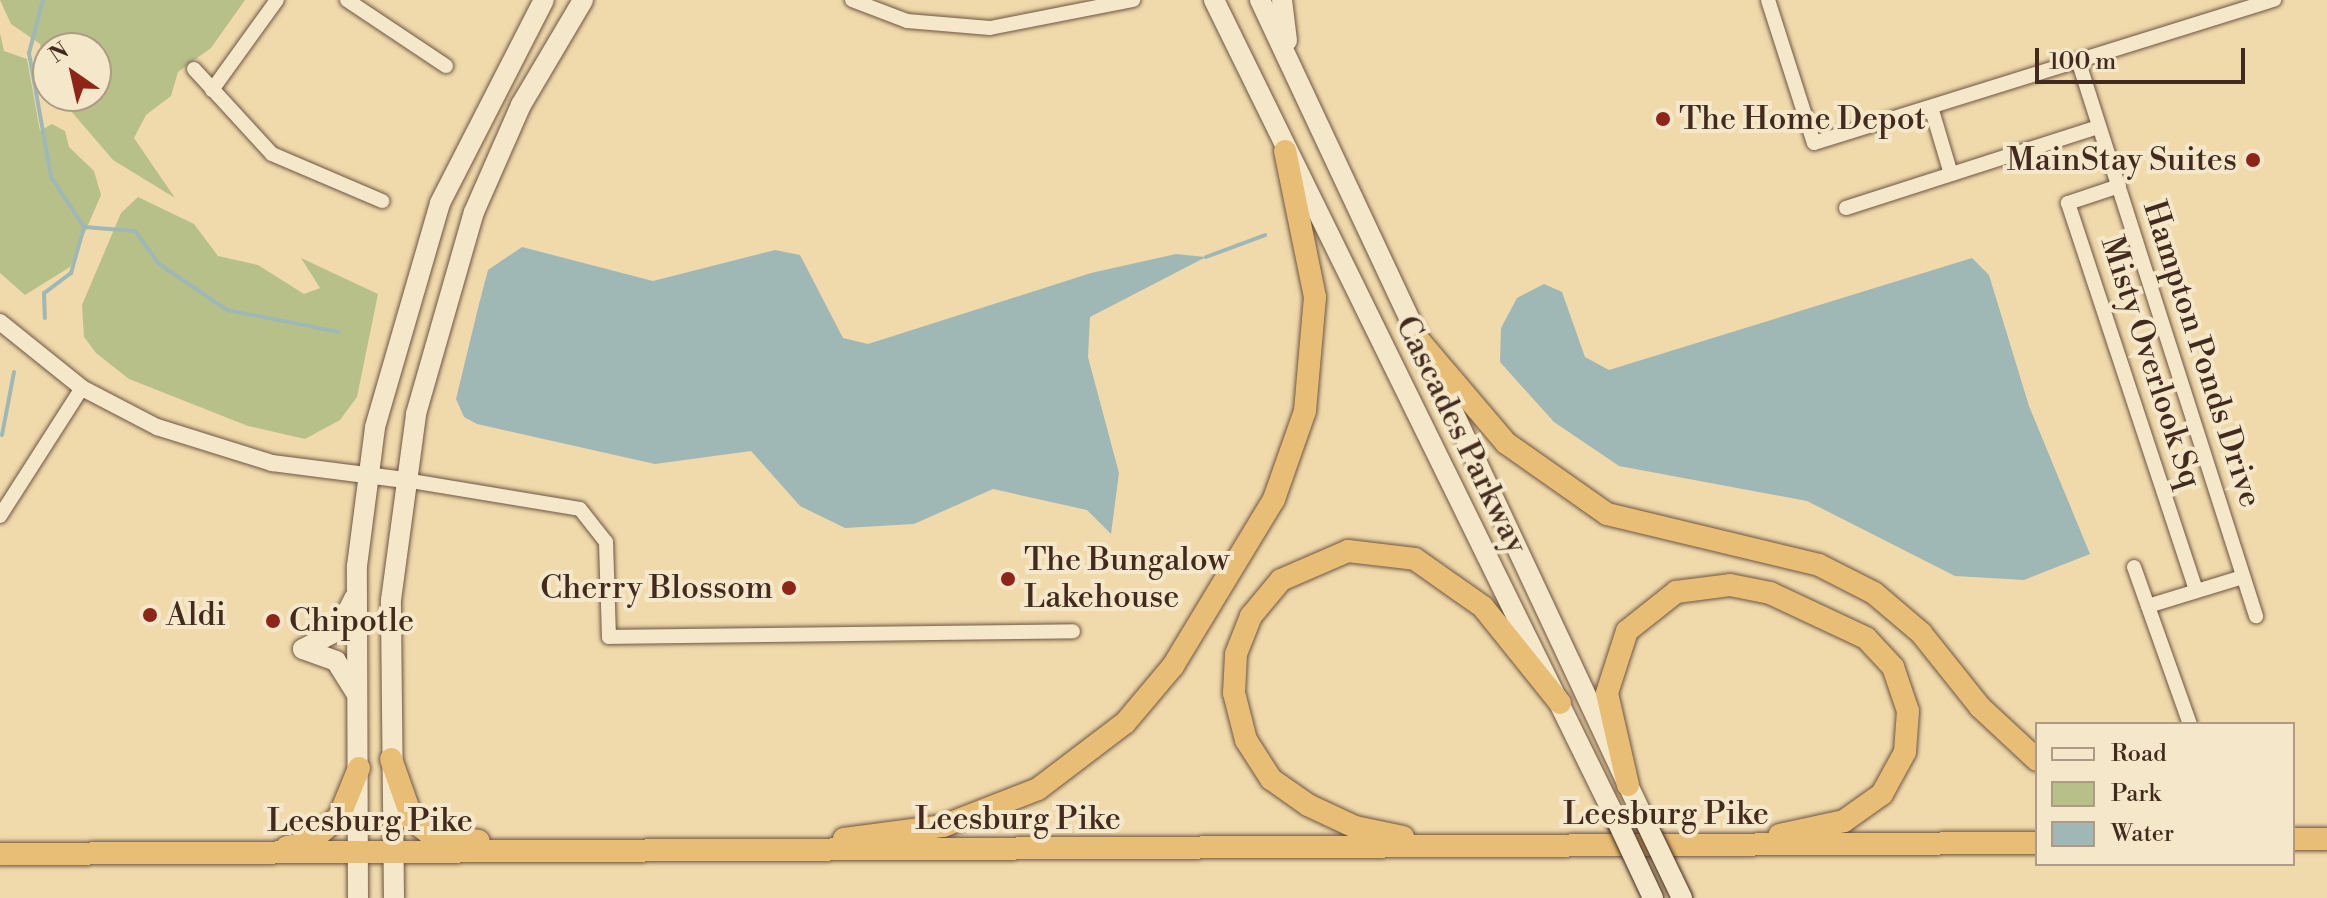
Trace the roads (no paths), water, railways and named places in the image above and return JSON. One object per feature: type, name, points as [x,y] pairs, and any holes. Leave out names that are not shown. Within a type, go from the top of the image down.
[{"type":"highway","points":[[736,851],[902,833],[975,816],[1067,771],[1152,693],[1274,499],[1305,411],[1315,297],[1285,151]]},
{"type":"highway","points":[[1421,343],[1506,443],[1607,514],[1790,556],[1874,593],[1921,633],[1980,707],[2035,758]]},
{"type":"highway","points":[[1484,846],[1355,827],[1271,779],[1246,740],[1234,693],[1236,654],[1251,616],[1290,574],[1333,554],[1361,550],[1415,559],[1483,607],[1560,703]]},
{"type":"highway","points":[[1628,785],[1609,712],[1609,672],[1627,631],[1656,602],[1690,588],[1730,585],[1807,605],[1848,625],[1884,655],[1905,696],[1908,735],[1891,781],[1844,821],[1717,846]]},
{"type":"highway","points":[[391,759],[404,805],[430,834],[576,850]]},
{"type":"highway","points":[[256,854],[322,834],[339,817],[359,768]]},
{"type":"highway","points":[[2295,839],[2327,839]]},
{"type":"highway","name":"Leesburg Pike","points":[[0,854],[394,855],[576,850],[2035,843]]},
{"type":"main road","points":[[358,898],[357,591],[368,476],[396,341],[440,203],[544,0]]},
{"type":"main road","points":[[394,898],[391,600],[405,480],[429,357],[474,212],[521,105],[583,0]]},
{"type":"main road","name":"Cascades Parkway","points":[[1260,0],[1682,898]]},
{"type":"main road","points":[[1282,0],[1291,69]]},
{"type":"main road","name":"Cascades Parkway","points":[[1213,3],[1560,703],[1653,898]]},
{"type":"main road","points":[[357,591],[338,630],[303,649],[336,661],[357,694]]},
{"type":"street","points":[[212,90],[277,0]]},
{"type":"street","points":[[347,0],[446,66]]},
{"type":"street","points":[[852,0],[907,21],[958,28],[1068,14],[1133,0]]},
{"type":"street","points":[[1068,14],[1098,0]]},
{"type":"street","points":[[1768,0],[1814,143],[2274,0]]},
{"type":"street","name":"Hampton Ponds Drive","points":[[2079,63],[2256,616]]},
{"type":"street","points":[[194,69],[272,154],[382,201]]},
{"type":"street","points":[[1931,107],[1951,174]]},
{"type":"street","points":[[1846,208],[2099,127]]},
{"type":"street","name":"Misty Overlook Sq","points":[[2119,186],[2068,203],[2196,590]]},
{"type":"street","points":[[0,322],[82,388],[217,449],[580,509],[606,542],[609,637],[1073,631]]},
{"type":"street","points":[[0,516],[82,388]]},
{"type":"street","points":[[2134,567],[2189,722]]},
{"type":"street","points":[[2148,606],[2243,577]]},
{"type":"water","points":[[522,247],[653,281],[775,250],[800,255],[843,338],[868,344],[1091,273],[1176,254],[1206,257],[1090,317],[1088,357],[1119,473],[1111,534],[1087,510],[993,489],[914,524],[845,528],[800,506],[751,451],[655,464],[477,424],[464,417],[456,399],[479,304],[488,270]]},
{"type":"water","points":[[1972,258],[1989,275],[2029,406],[2090,554],[2024,580],[1955,576],[1807,501],[1619,466],[1554,422],[1500,362],[1501,328],[1517,298],[1544,284],[1562,292],[1585,357],[1609,370]]},
{"type":"waterway","points":[[43,0],[29,53],[51,177],[84,227],[71,273],[44,293],[45,318]]},
{"type":"waterway","points":[[84,227],[135,231],[159,264],[227,310],[339,332]]},
{"type":"waterway","points":[[1206,257],[1265,235]]},
{"type":"waterway","points":[[2,435],[14,372]]},
{"type":"place","name":"The Home Depot","points":[[1663,119]]},
{"type":"place","name":"MainStay Suites","points":[[2253,160]]},
{"type":"place","name":"The Bungalow Lakehouse","points":[[1008,579]]},
{"type":"place","name":"Cherry Blossom","points":[[789,588]]},
{"type":"place","name":"Aldi","points":[[150,615]]},
{"type":"place","name":"Chipotle","points":[[273,621]]}]
